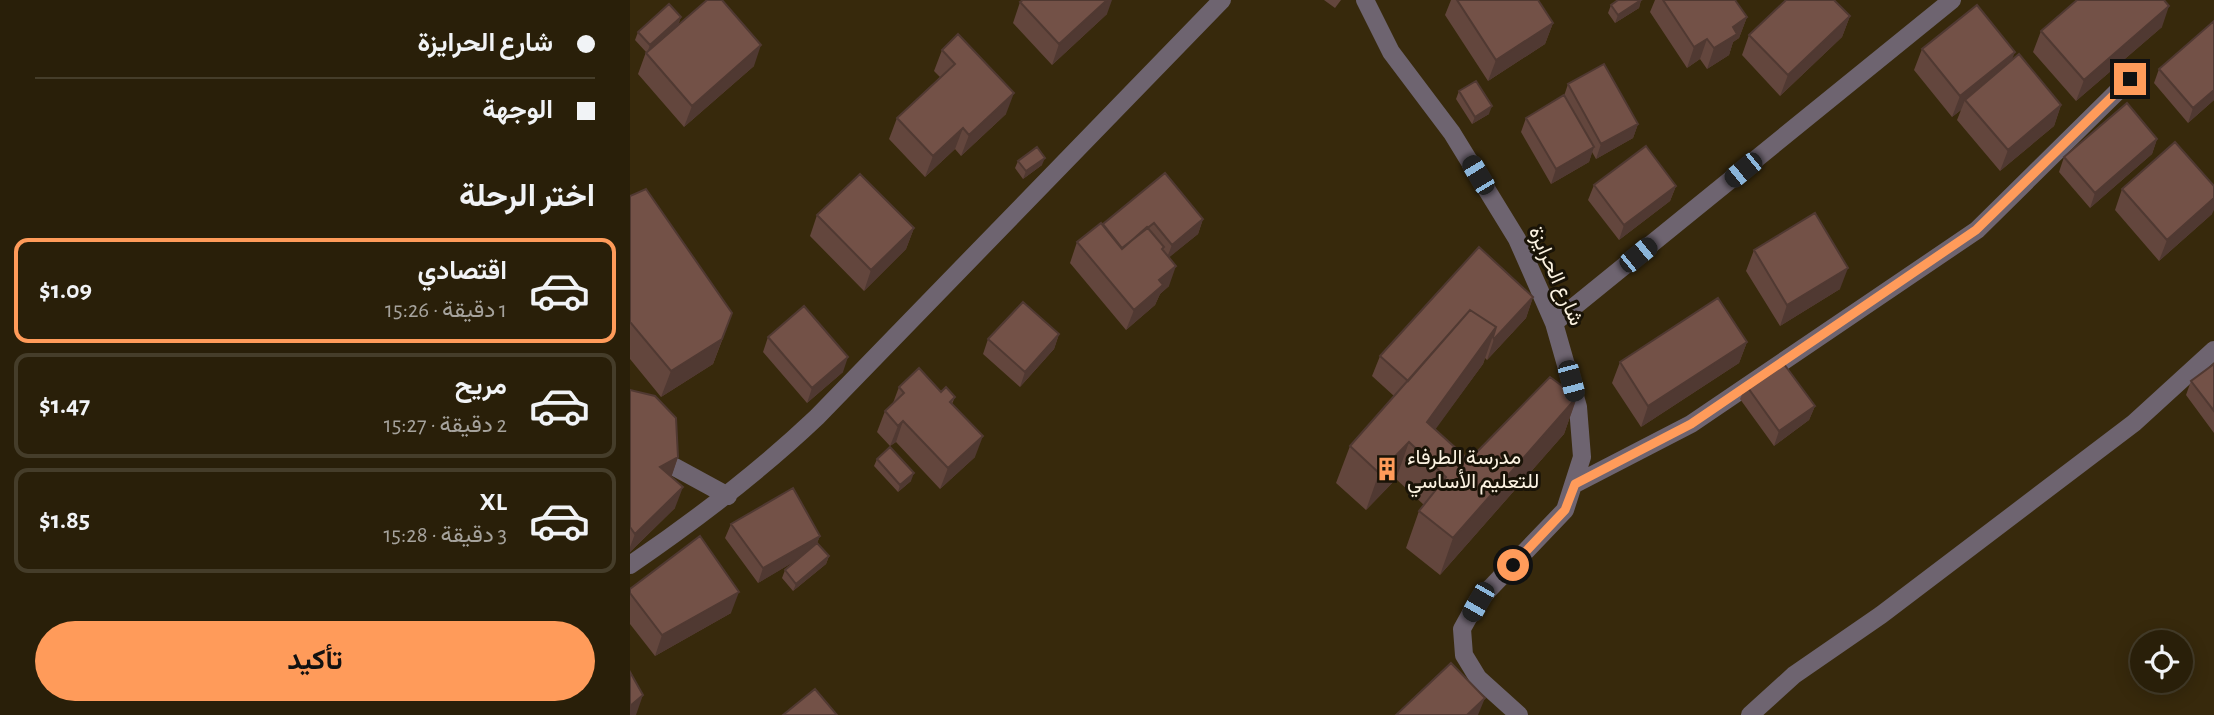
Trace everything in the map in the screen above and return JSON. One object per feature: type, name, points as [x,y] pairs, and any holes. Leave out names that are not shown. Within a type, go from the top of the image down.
[{"type":"street","points":[[630,565],[728,496],[774,458],[826,408],[1223,0]]},
{"type":"street","name":"شارع الحرايزة","points":[[1365,0],[1391,52],[1452,133],[1517,239],[1554,323],[1578,407],[1582,457],[1565,510],[1478,602],[1462,629],[1464,655],[1479,678],[1519,715]]},
{"type":"street","points":[[1554,323],[1952,0]]},
{"type":"street","points":[[1575,484],[1691,424],[1976,230],[2130,79]]},
{"type":"street","points":[[1750,715],[1794,675],[1892,607],[2134,423],[2214,350]]},
{"type":"street","points":[[630,437],[671,465],[728,496]]},
{"type":"building","points":[[707,0],[722,0],[761,45],[692,106],[646,53]]},
{"type":"building","points":[[1107,0],[1059,44],[1020,2]]},
{"type":"building","points":[[1457,0],[1538,0],[1553,23],[1496,60]]},
{"type":"building","points":[[1618,0],[1641,0],[1618,15],[1611,5]]},
{"type":"building","points":[[1663,0],[1735,0],[1747,17],[1733,27],[1737,34],[1714,48],[1707,39],[1694,47]]},
{"type":"building","points":[[1786,0],[1834,0],[1850,16],[1788,75],[1749,35]]},
{"type":"building","points":[[2077,0],[2164,0],[2169,6],[2084,80],[2041,31]]},
{"type":"building","points":[[669,4],[681,17],[650,45],[638,32]]},
{"type":"building","points":[[1977,5],[2015,52],[1960,96],[1922,49]]},
{"type":"building","points":[[2214,21],[2214,90],[2193,108],[2159,69]]},
{"type":"building","points":[[958,34],[1014,93],[969,135],[963,128],[933,156],[897,118],[955,64],[942,50]]},
{"type":"building","points":[[2019,54],[2061,105],[2008,150],[1965,100]]},
{"type":"building","points":[[1604,64],[1638,124],[1601,144],[1568,84]]},
{"type":"building","points":[[1476,81],[1492,106],[1475,117],[1459,91]]},
{"type":"building","points":[[1564,95],[1594,147],[1556,169],[1526,118]]},
{"type":"building","points":[[2127,103],[2157,139],[2095,193],[2064,157]]},
{"type":"building","points":[[2175,142],[2214,186],[2214,198],[2167,240],[2122,189]]},
{"type":"building","points":[[1646,146],[1676,186],[1624,225],[1594,185]]},
{"type":"building","points":[[1037,147],[1045,158],[1026,171],[1018,161]]},
{"type":"building","points":[[1165,173],[1203,219],[1172,245],[1154,223],[1122,248],[1103,224]]},
{"type":"building","points":[[860,174],[914,228],[871,270],[817,215]]},
{"type":"building","points":[[646,189],[732,313],[722,339],[671,371],[630,322],[630,196]]},
{"type":"building","points":[[1815,213],[1848,268],[1787,305],[1754,250]]},
{"type":"building","points":[[1101,223],[1122,249],[1147,227],[1176,266],[1159,280],[1163,285],[1134,310],[1077,242]]},
{"type":"building","points":[[1479,247],[1533,297],[1494,339],[1496,327],[1470,310],[1408,381],[1380,356]]},
{"type":"building","points":[[1718,298],[1747,342],[1648,406],[1620,362]]},
{"type":"building","points":[[1023,302],[1059,334],[1025,372],[988,339]]},
{"type":"building","points":[[804,306],[848,357],[812,388],[768,337]]},
{"type":"building","points":[[1470,310],[1496,327],[1427,422],[1469,460],[1550,377],[1577,397],[1453,538],[1419,511],[1446,477],[1409,442],[1379,473],[1350,446]]},
{"type":"building","points":[[1781,360],[1815,406],[1779,431],[1746,385]]},
{"type":"building","points":[[2214,364],[2214,411],[2191,381]]},
{"type":"building","points":[[919,368],[941,392],[946,387],[955,397],[950,402],[983,436],[948,468],[903,421],[898,426],[885,411],[904,393],[899,387]]},
{"type":"building","points":[[630,390],[655,396],[676,418],[678,457],[660,467],[683,487],[635,534],[630,527]]},
{"type":"building","points":[[890,447],[914,473],[900,485],[877,459]]},
{"type":"building","points":[[793,488],[820,536],[763,568],[731,524]]},
{"type":"building","points":[[700,536],[739,592],[662,635],[630,593],[630,589]]},
{"type":"building","points":[[817,543],[829,556],[796,584],[785,570]]},
{"type":"building","points":[[1451,663],[1485,698],[1467,715],[1396,715]]},
{"type":"building","points":[[630,672],[643,695],[630,706]]},
{"type":"building","points":[[815,689],[837,715],[783,715]]},
{"type":"place","name":"مدرسة الطرفاء للتعليم الأساسي","points":[[1387,469]]},
{"type":"route","points":[[1513,565],[1565,510],[1575,484],[1691,424],[1976,230],[2130,79]]}]
